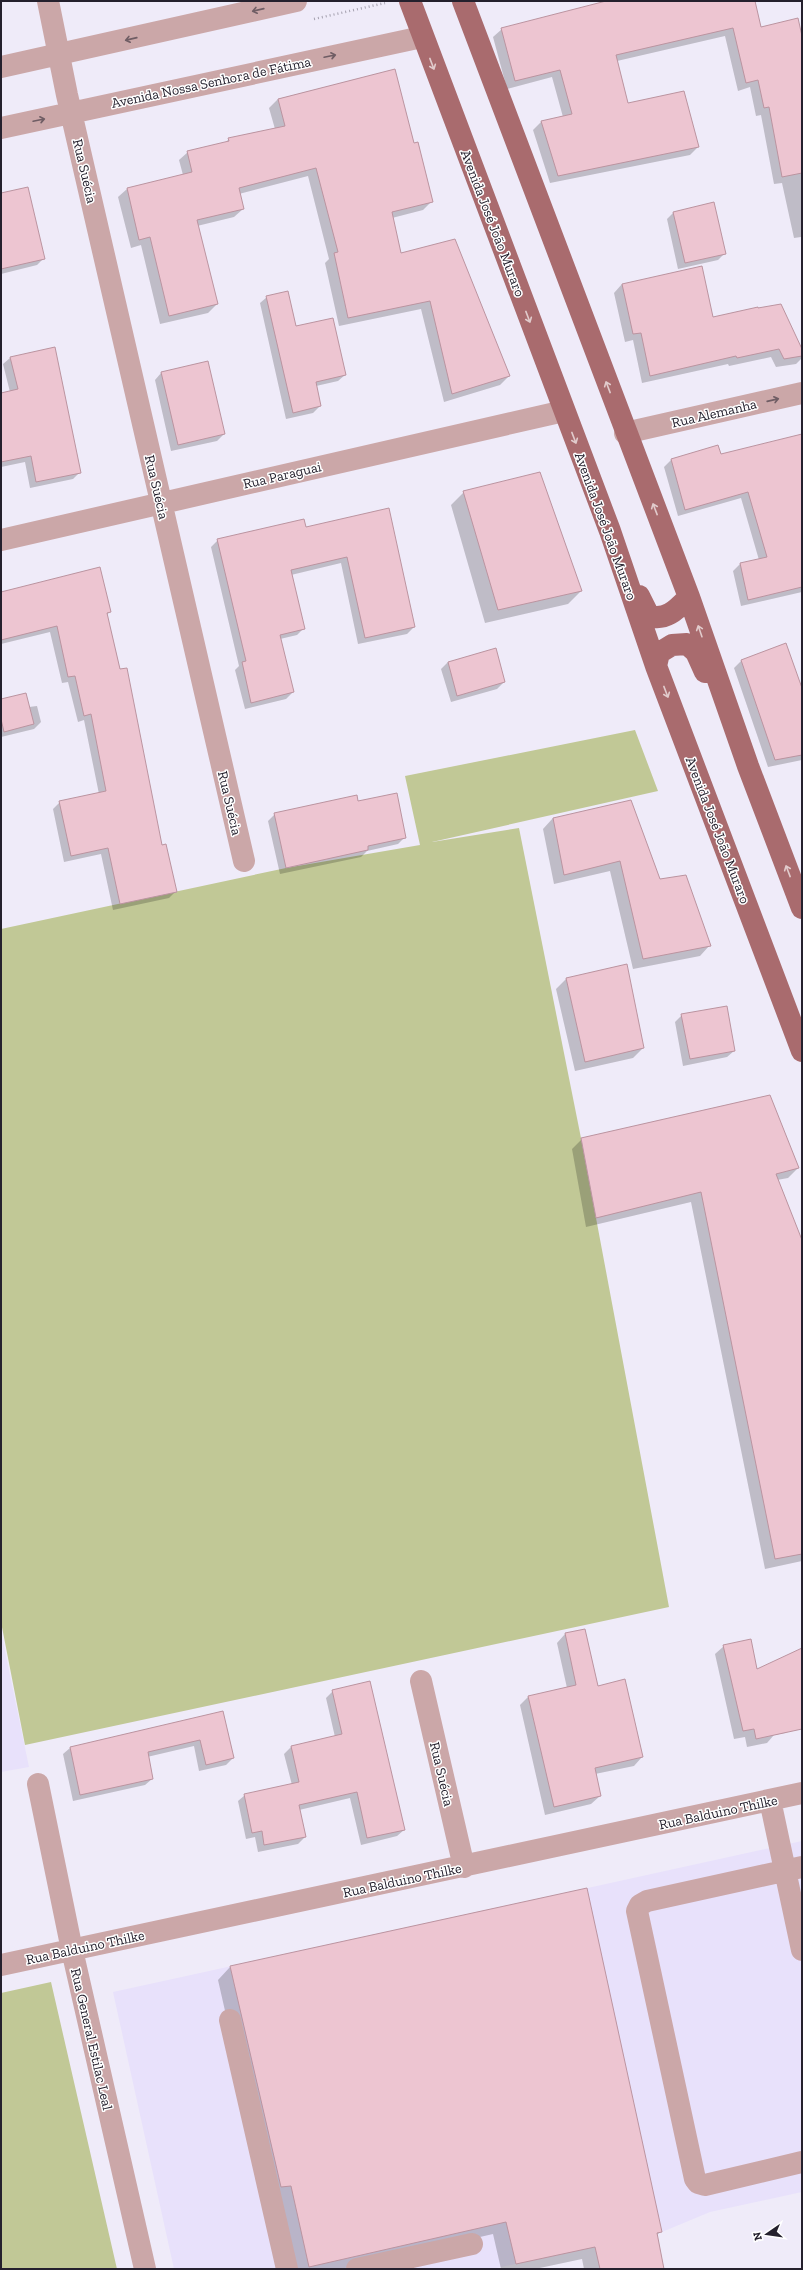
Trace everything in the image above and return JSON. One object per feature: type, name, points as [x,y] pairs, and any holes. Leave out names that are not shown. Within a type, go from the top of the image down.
[{"type":"main road","name":"Avenida José João Muraro","points":[[410,1],[422,37],[610,532],[656,666],[802,1051]]},
{"type":"main road","points":[[463,1],[625,433],[689,597],[748,766],[802,908]]},
{"type":"main road","points":[[610,532],[642,605],[649,616],[658,618],[666,616],[677,609],[689,597]]},
{"type":"main road","points":[[656,666],[659,653],[672,645],[687,644],[696,652],[748,766]]},
{"type":"street","points":[[48,1],[59,54]]},
{"type":"street","points":[[1,67],[296,1]]},
{"type":"street","name":"Avenida Nossa Senhora de Fátima","points":[[1,128],[422,37]]},
{"type":"street","name":"Rua Suécia","points":[[59,54],[244,861]]},
{"type":"street","name":"Rua Alemanha","points":[[625,433],[802,393]]},
{"type":"street","name":"Rua Paraguai","points":[[1,540],[564,411]]},
{"type":"street","name":"Rua Suécia","points":[[421,1681],[464,1867]]},
{"type":"street","name":"Rua General Estilac Leal","points":[[38,1784],[72,1950],[145,2269]]},
{"type":"street","name":"Rua Balduino Thilke","points":[[1,1965],[464,1867],[802,1793]]},
{"type":"street","points":[[770,1800],[794,1869],[802,1950]]},
{"type":"street","points":[[794,1869],[647,1901],[640,1905],[637,1910],[695,2179],[698,2183],[705,2185],[802,2162]]},
{"type":"street","points":[[230,2020],[288,2269]]},
{"type":"street","points":[[357,2269],[472,2244]]},
{"type":"shaded area","points":[[1,1632],[29,1767],[1,1772]]},
{"type":"shaded area","points":[[802,1841],[802,2192],[710,2212],[662,2232],[492,2269],[174,2269],[113,1992]]},
{"type":"green space","points":[[635,730],[658,791],[432,842],[519,828],[581,1138],[669,1607],[25,1745],[1,1622],[1,929],[286,868],[420,845],[405,776]]},
{"type":"green space","points":[[51,1982],[117,2269],[1,2269],[1,1993]]},
{"type":"building","points":[[606,1],[755,1],[761,27],[798,18],[802,36],[802,173],[782,177],[769,107],[764,108],[758,80],[746,83],[733,28],[616,55],[628,103],[684,91],[699,147],[558,176],[541,121],[572,114],[560,70],[515,81],[501,28]]},
{"type":"building","points":[[395,69],[414,143],[418,142],[433,202],[392,212],[401,253],[455,239],[510,376],[452,394],[430,301],[348,318],[334,253],[338,252],[316,168],[239,188],[244,209],[197,220],[218,304],[169,316],[150,237],[139,240],[127,188],[192,172],[187,151],[229,141],[228,138],[285,126],[278,99]]},
{"type":"building","points":[[28,187],[45,259],[1,269],[1,193]]},
{"type":"building","points":[[714,202],[726,254],[685,263],[673,212]]},
{"type":"building","points":[[702,266],[713,317],[758,307],[781,304],[802,349],[802,356],[784,359],[779,349],[737,358],[736,356],[650,376],[641,333],[633,334],[622,284]]},
{"type":"building","points":[[288,291],[296,326],[333,318],[346,375],[316,382],[321,406],[293,413],[266,296]]},
{"type":"building","points":[[55,347],[81,473],[36,482],[31,456],[1,462],[1,393],[18,389],[10,357]]},
{"type":"building","points":[[208,361],[225,434],[178,445],[161,372]]},
{"type":"building","points":[[802,434],[802,587],[748,600],[740,563],[767,557],[748,492],[685,510],[671,459],[718,445],[721,454]]},
{"type":"building","points":[[540,472],[582,591],[498,610],[463,491]]},
{"type":"building","points":[[389,508],[415,627],[365,638],[347,557],[291,570],[305,629],[280,635],[294,692],[251,703],[242,662],[246,661],[217,539],[304,519],[306,527]]},
{"type":"building","points":[[100,567],[111,612],[107,613],[120,669],[127,668],[162,845],[166,844],[177,892],[120,904],[108,848],[71,856],[59,801],[106,791],[91,714],[84,716],[75,676],[68,677],[57,626],[1,640],[1,592]]},
{"type":"building","points":[[786,643],[802,688],[802,755],[775,760],[741,660]]},
{"type":"building","points":[[496,648],[505,682],[457,696],[448,662]]},
{"type":"building","points":[[26,693],[34,724],[4,732],[1,719],[1,699]]},
{"type":"building","points":[[397,793],[406,838],[368,846],[368,850],[286,868],[274,813],[357,795],[358,801]]},
{"type":"building","points":[[631,800],[660,879],[686,875],[711,946],[643,959],[620,861],[564,875],[553,818]]},
{"type":"building","points":[[627,964],[644,1048],[585,1062],[566,978]]},
{"type":"building","points":[[727,1006],[735,1051],[690,1059],[681,1014]]},
{"type":"building","points":[[770,1095],[799,1168],[776,1174],[802,1240],[802,1554],[775,1559],[701,1192],[596,1218],[581,1138]]},
{"type":"building","points":[[585,1629],[598,1686],[625,1679],[643,1757],[595,1768],[601,1796],[554,1807],[528,1696],[576,1685],[565,1633]]},
{"type":"building","points":[[751,1639],[757,1669],[802,1648],[802,1729],[756,1739],[754,1729],[743,1731],[723,1645]]},
{"type":"building","points":[[370,1681],[405,1830],[367,1838],[357,1792],[299,1805],[306,1837],[264,1845],[262,1831],[252,1833],[244,1794],[299,1782],[291,1746],[342,1734],[332,1690]]},
{"type":"building","points":[[223,1711],[234,1758],[206,1765],[200,1740],[148,1752],[153,1779],[80,1795],[70,1747]]},
{"type":"building","points":[[587,1888],[662,2232],[657,2233],[664,2269],[600,2269],[595,2247],[516,2264],[506,2222],[309,2267],[291,2186],[281,2187],[230,1966]]}]
